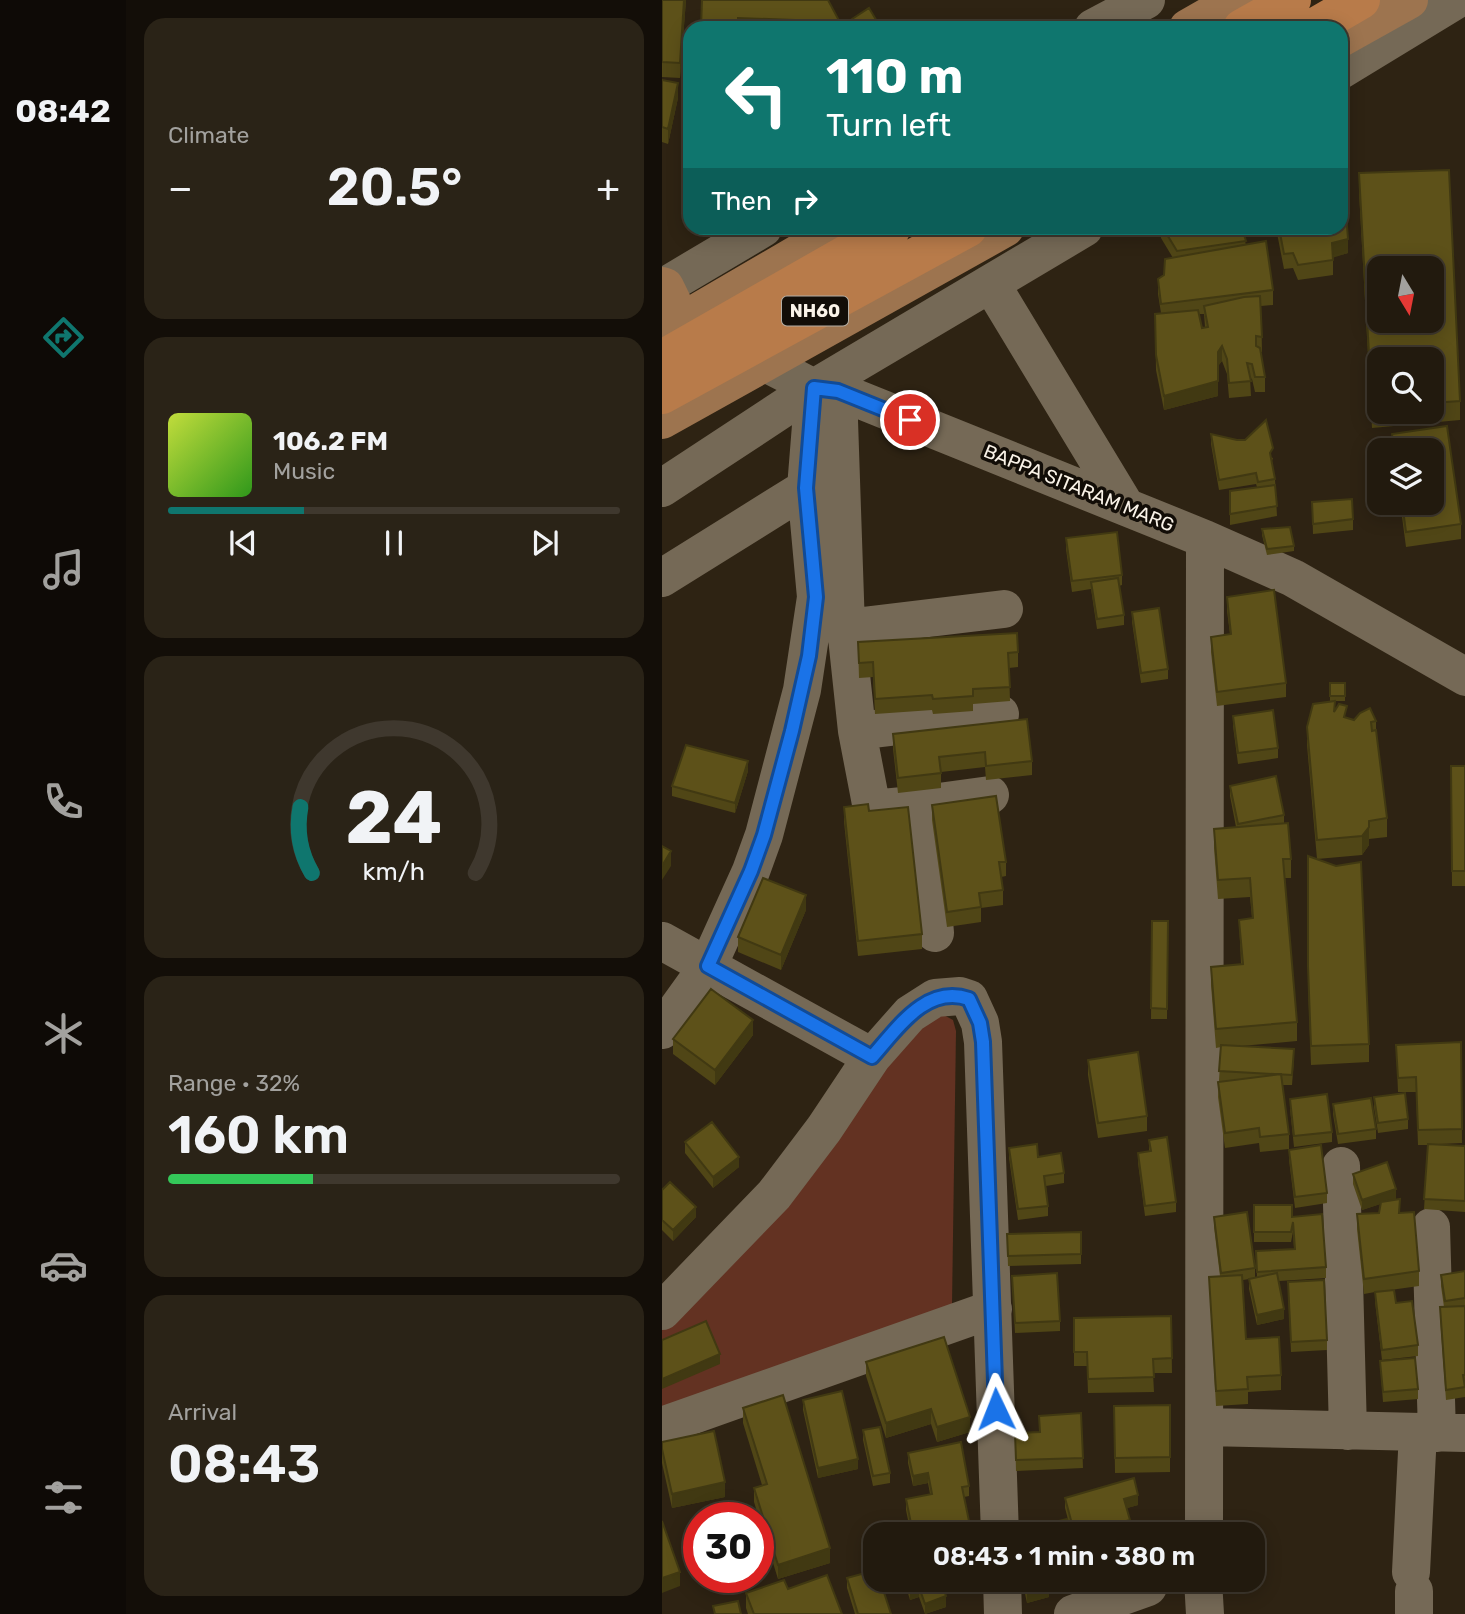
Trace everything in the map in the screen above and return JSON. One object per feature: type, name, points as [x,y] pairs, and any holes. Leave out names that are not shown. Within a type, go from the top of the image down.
[{"type":"highway","points":[[1254,21],[1292,0]]},
{"type":"highway","points":[[1325,21],[1361,0]]},
{"type":"highway","name":"NH60","points":[[662,359],[880,235]]},
{"type":"highway","name":"NH60","points":[[662,395],[955,235]]},
{"type":"main road","points":[[1200,21],[1237,0]]},
{"type":"main road","points":[[1348,34],[1409,0]]},
{"type":"main road","points":[[666,306],[826,235]]},
{"type":"main road","points":[[662,420],[992,235]]},
{"type":"street","points":[[1099,16],[1146,0]]},
{"type":"street","points":[[1348,66],[1456,0]]},
{"type":"street","points":[[666,306],[754,235]]},
{"type":"street","points":[[662,488],[1072,235]]},
{"type":"street","points":[[991,284],[1126,507]]},
{"type":"street","name":"BAPPA SITARAM MARG","points":[[666,306],[766,362],[826,389],[1126,507],[1293,578],[1465,677]]},
{"type":"street","points":[[662,1030],[708,966],[751,871],[764,835],[803,690],[816,597],[806,488],[826,389]]},
{"type":"street","points":[[826,389],[857,731],[872,809],[990,795]]},
{"type":"street","points":[[662,578],[806,488]]},
{"type":"street","points":[[1204,1522],[1205,539]]},
{"type":"street","points":[[846,628],[1004,609]]},
{"type":"street","points":[[857,731],[1000,714]]},
{"type":"street","points":[[924,804],[935,933]]},
{"type":"street","points":[[662,941],[872,1057]]},
{"type":"street","points":[[662,1311],[774,1195],[824,1129],[872,1057],[910,1014],[935,999],[960,996],[969,999],[980,1023],[983,1042],[1000,1522]]},
{"type":"street","points":[[1342,1166],[1348,1431]]},
{"type":"street","points":[[1413,1592],[1440,1433],[1431,1227]]},
{"type":"street","points":[[662,1426],[993,1309]]},
{"type":"street","points":[[1205,1427],[1440,1433]]},
{"type":"street","points":[[1002,1592],[1003,1614]]},
{"type":"street","points":[[1073,1614],[1134,1592]]},
{"type":"street","points":[[1204,1592],[1205,1614]]},
{"type":"shaded area","points":[[940,1013],[953,1020],[956,1031],[952,1305],[662,1412],[662,1327],[914,1021]]},
{"type":"building","points":[[662,0],[684,0],[680,63],[662,62]]},
{"type":"building","points":[[702,0],[828,0],[839,21],[738,18],[738,21],[701,21]]},
{"type":"building","points":[[869,8],[877,21],[849,21]]},
{"type":"building","points":[[662,80],[678,83],[668,129],[662,127]]},
{"type":"building","points":[[1449,170],[1460,401],[1444,402],[1444,347],[1369,347],[1368,333],[1444,333],[1444,256],[1367,256],[1367,318],[1359,173]]},
{"type":"building","points":[[1167,235],[1244,235],[1246,241],[1177,251]]},
{"type":"building","points":[[1280,235],[1348,235],[1348,239],[1332,243],[1333,260],[1298,265],[1293,253],[1284,254]]},
{"type":"building","points":[[1266,241],[1273,290],[1161,304],[1158,279],[1164,275],[1165,259]]},
{"type":"building","points":[[1260,296],[1262,337],[1256,336],[1256,346],[1260,348],[1265,377],[1255,377],[1252,364],[1247,363],[1251,381],[1229,383],[1227,359],[1222,346],[1218,352],[1218,381],[1164,396],[1156,355],[1155,314],[1198,310],[1202,328],[1208,327],[1204,306]]},
{"type":"building","points":[[1266,420],[1273,448],[1270,453],[1275,479],[1258,482],[1256,473],[1219,480],[1211,434],[1245,440]]},
{"type":"building","points":[[1447,426],[1461,524],[1406,532],[1404,515],[1444,515],[1444,438],[1392,438],[1392,434]]},
{"type":"building","points":[[1275,485],[1277,506],[1230,514],[1230,491]]},
{"type":"building","points":[[1352,499],[1353,519],[1313,524],[1312,502]]},
{"type":"building","points":[[1290,527],[1294,546],[1267,549],[1262,529]]},
{"type":"building","points":[[1117,532],[1122,575],[1072,581],[1066,538]]},
{"type":"building","points":[[1118,578],[1124,615],[1097,619],[1091,582]]},
{"type":"building","points":[[1274,590],[1286,683],[1217,692],[1211,637],[1231,634],[1227,597]]},
{"type":"building","points":[[1159,608],[1168,669],[1141,673],[1132,612]]},
{"type":"building","points":[[1017,633],[1018,652],[1008,653],[1010,687],[973,689],[973,696],[933,699],[932,695],[875,699],[873,662],[859,663],[858,642]]},
{"type":"building","points":[[1330,683],[1345,683],[1345,696],[1330,696]]},
{"type":"building","points":[[1335,701],[1334,712],[1339,704],[1347,706],[1344,717],[1354,720],[1370,708],[1376,721],[1371,722],[1372,731],[1376,730],[1387,818],[1369,821],[1369,827],[1362,836],[1317,840],[1307,727],[1313,704]]},
{"type":"building","points":[[1273,710],[1278,748],[1238,753],[1233,716]]},
{"type":"building","points":[[1027,719],[1032,761],[986,766],[985,752],[939,757],[941,773],[898,778],[893,734]]},
{"type":"building","points":[[686,745],[748,761],[735,803],[672,786]]},
{"type":"building","points":[[1451,766],[1465,766],[1465,871],[1452,871]]},
{"type":"building","points":[[1276,776],[1284,815],[1238,824],[1230,786]]},
{"type":"building","points":[[996,796],[1006,862],[999,862],[1003,890],[979,893],[981,907],[947,912],[932,805]]},
{"type":"building","points":[[868,804],[869,811],[908,807],[922,934],[858,941],[844,807]]},
{"type":"building","points":[[1288,823],[1291,859],[1283,859],[1297,1022],[1216,1029],[1211,967],[1243,964],[1239,920],[1253,918],[1250,878],[1218,880],[1214,829]]},
{"type":"building","points":[[662,846],[671,851],[662,866]]},
{"type":"building","points":[[1308,856],[1336,866],[1361,862],[1369,1044],[1311,1046]]},
{"type":"building","points":[[763,878],[806,895],[781,955],[738,937]]},
{"type":"building","points":[[1152,921],[1168,921],[1167,1009],[1151,1008]]},
{"type":"building","points":[[711,989],[753,1020],[715,1070],[673,1039]]},
{"type":"building","points":[[1461,1042],[1462,1129],[1418,1130],[1416,1077],[1398,1078],[1396,1045]]},
{"type":"building","points":[[1221,1045],[1294,1049],[1292,1075],[1219,1071]]},
{"type":"building","points":[[1138,1052],[1147,1116],[1098,1123],[1088,1060]]},
{"type":"building","points":[[1281,1074],[1289,1134],[1260,1137],[1259,1128],[1225,1133],[1218,1082]]},
{"type":"building","points":[[1405,1093],[1408,1119],[1378,1123],[1374,1097]]},
{"type":"building","points":[[1327,1094],[1332,1132],[1294,1136],[1290,1099]]},
{"type":"building","points":[[1371,1098],[1376,1129],[1338,1134],[1333,1104]]},
{"type":"building","points":[[712,1122],[739,1157],[713,1177],[685,1142]]},
{"type":"building","points":[[1167,1137],[1176,1202],[1145,1206],[1138,1153],[1151,1151],[1149,1140]]},
{"type":"building","points":[[1037,1144],[1038,1157],[1061,1153],[1064,1173],[1044,1176],[1048,1206],[1018,1209],[1009,1148]]},
{"type":"building","points":[[1428,1144],[1465,1146],[1465,1201],[1424,1199]]},
{"type":"building","points":[[1321,1145],[1327,1193],[1295,1197],[1289,1150]]},
{"type":"building","points":[[1387,1162],[1396,1189],[1362,1200],[1353,1174]]},
{"type":"building","points":[[670,1182],[696,1207],[673,1230],[662,1220],[662,1190]]},
{"type":"building","points":[[1400,1199],[1399,1213],[1414,1212],[1419,1271],[1364,1279],[1357,1214],[1379,1213],[1381,1202]]},
{"type":"building","points":[[1254,1205],[1292,1205],[1292,1217],[1322,1214],[1326,1267],[1257,1272],[1256,1251],[1295,1249],[1293,1222],[1291,1232],[1254,1232]]},
{"type":"building","points":[[1247,1212],[1255,1268],[1221,1273],[1214,1217]]},
{"type":"building","points":[[1081,1232],[1081,1254],[1008,1256],[1007,1234]]},
{"type":"building","points":[[1465,1271],[1465,1298],[1445,1301],[1441,1275]]},
{"type":"building","points":[[1057,1273],[1060,1321],[1015,1323],[1012,1276]]},
{"type":"building","points":[[1277,1273],[1284,1309],[1257,1315],[1249,1279]]},
{"type":"building","points":[[1242,1275],[1246,1339],[1279,1337],[1281,1375],[1247,1377],[1248,1389],[1216,1391],[1209,1277]]},
{"type":"building","points":[[1324,1280],[1327,1340],[1291,1342],[1288,1282]]},
{"type":"building","points":[[1394,1290],[1396,1303],[1412,1301],[1418,1345],[1382,1350],[1375,1292]]},
{"type":"building","points":[[1465,1306],[1465,1387],[1446,1390],[1440,1307]]},
{"type":"building","points":[[1171,1316],[1172,1358],[1153,1359],[1154,1377],[1088,1379],[1087,1352],[1074,1352],[1074,1318]]},
{"type":"building","points":[[706,1321],[720,1354],[662,1379],[662,1340]]},
{"type":"building","points":[[944,1337],[970,1417],[937,1427],[931,1409],[886,1423],[866,1362]]},
{"type":"building","points":[[1415,1358],[1418,1389],[1383,1392],[1380,1361]]},
{"type":"building","points":[[842,1391],[858,1459],[818,1468],[803,1400]]},
{"type":"building","points":[[783,1395],[830,1548],[778,1565],[774,1552],[774,1502],[758,1502],[754,1488],[767,1484],[743,1408]]},
{"type":"building","points":[[1170,1405],[1170,1457],[1115,1458],[1114,1406]]},
{"type":"building","points":[[1081,1413],[1083,1458],[1016,1460],[1015,1433],[1040,1432],[1039,1416]]},
{"type":"building","points":[[880,1427],[890,1473],[873,1476],[863,1430]]},
{"type":"building","points":[[714,1431],[725,1482],[672,1494],[662,1442]]},
{"type":"building","points":[[961,1442],[969,1486],[962,1487],[969,1521],[911,1522],[906,1499],[932,1494],[928,1473],[913,1476],[908,1453]]},
{"type":"building","points":[[1134,1478],[1138,1495],[1124,1499],[1130,1520],[1123,1522],[1071,1522],[1065,1498]]},
{"type":"building","points":[[662,1521],[680,1572],[662,1578]]},
{"type":"building","points":[[863,1574],[863,1592],[884,1592],[891,1614],[858,1614],[847,1578]]},
{"type":"building","points":[[827,1575],[842,1614],[754,1614],[746,1593],[774,1593],[774,1583],[784,1580],[788,1589]]},
{"type":"building","points":[[921,1592],[945,1592],[946,1596],[925,1604]]},
{"type":"building","points":[[738,1601],[741,1614],[715,1614],[713,1606]]},
{"type":"route","points":[[910,420],[838,391],[814,388],[806,488],[816,597],[803,690],[764,835],[751,871],[708,966],[872,1057],[910,1014],[922,1005],[946,996],[969,999],[980,1023],[983,1042],[996,1409]]}]
